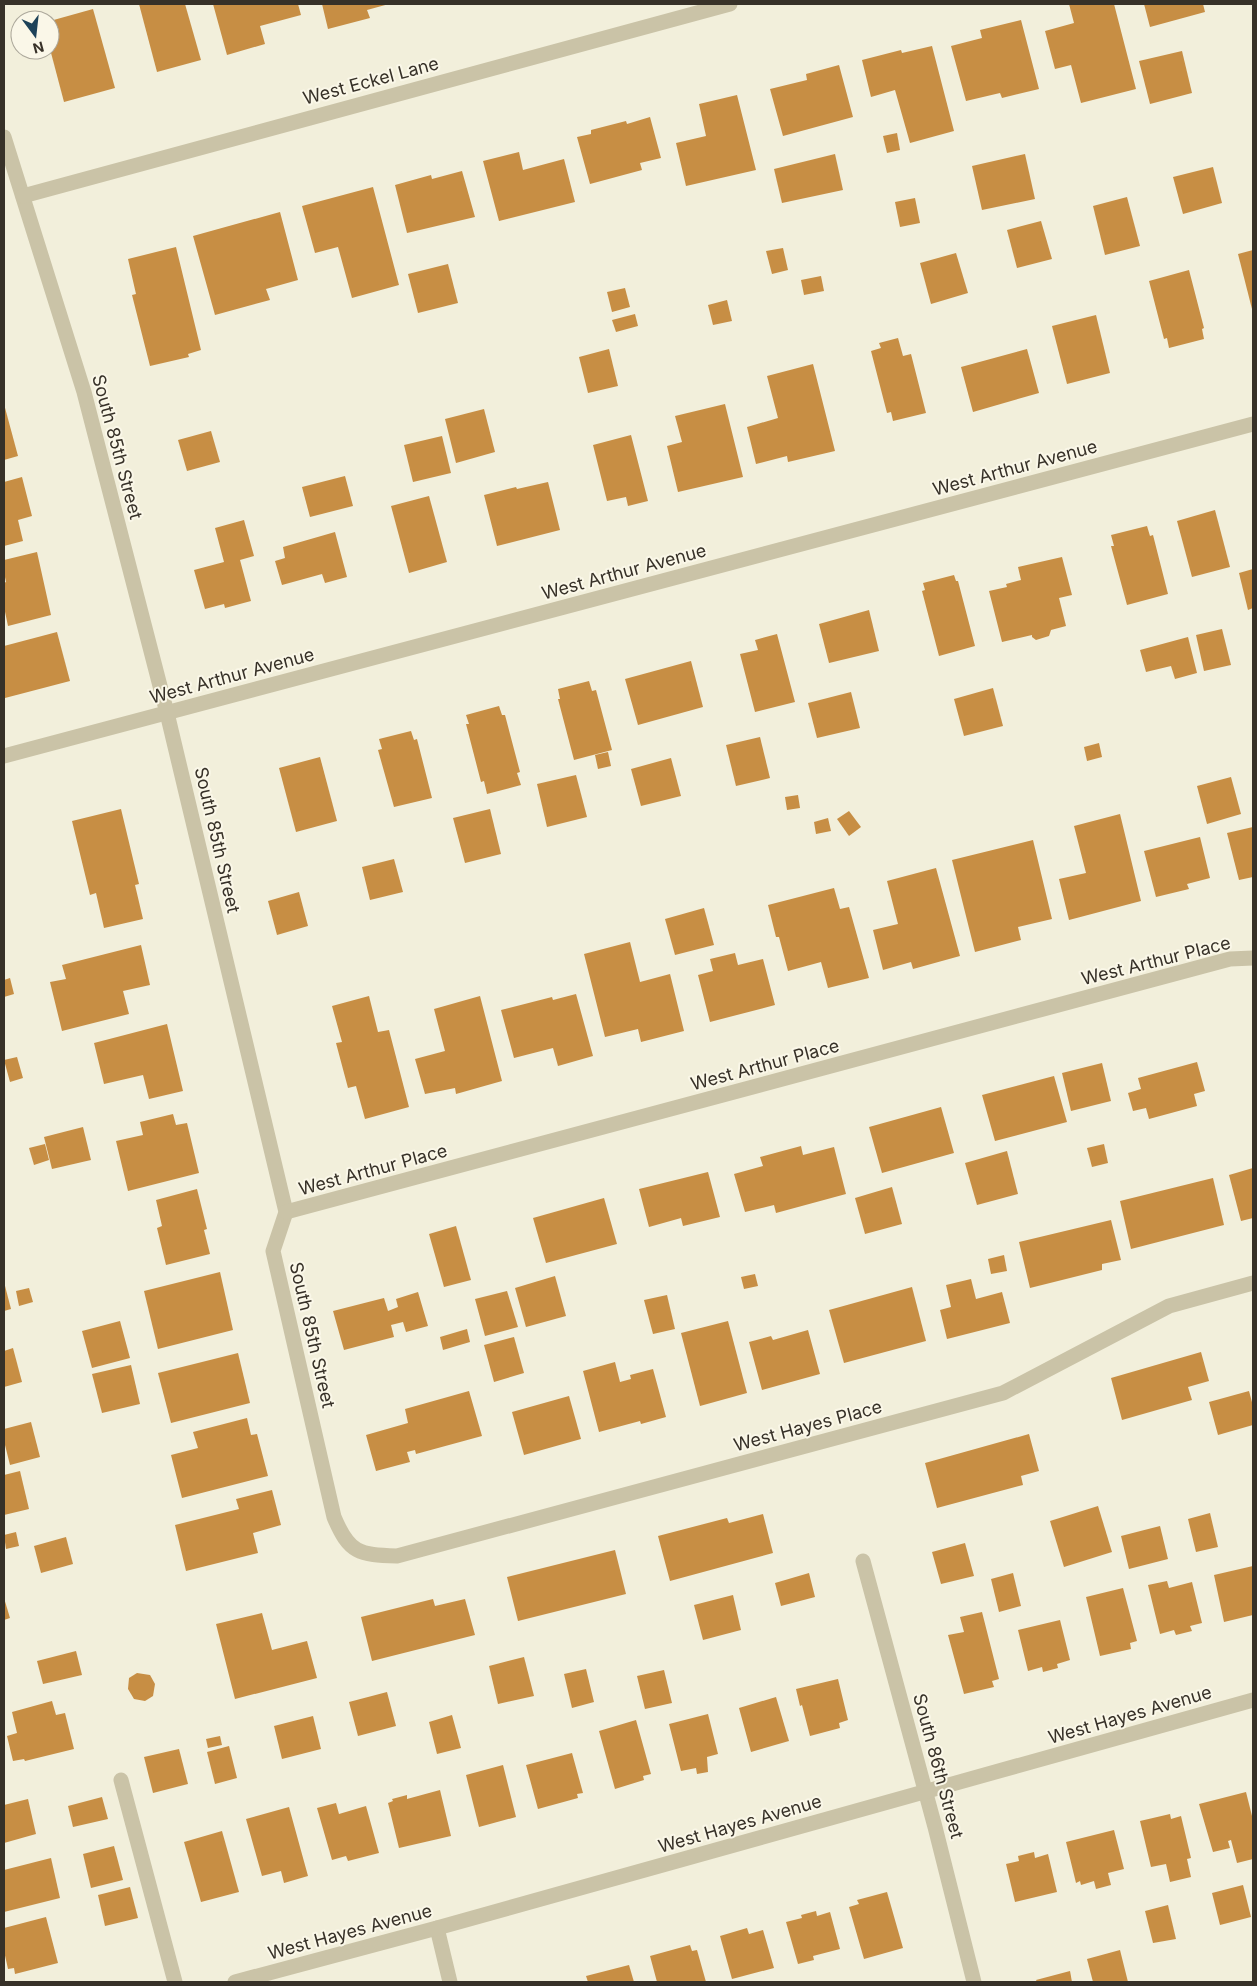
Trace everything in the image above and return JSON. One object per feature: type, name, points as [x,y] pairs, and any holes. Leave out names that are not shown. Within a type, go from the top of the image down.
[{"type":"street","name":"West Eckel Lane","points":[[23,196],[730,4]]},
{"type":"street","name":"South 85th Street","points":[[4,138],[84,392],[167,713],[286,1212],[273,1251],[334,1516],[342,1535],[356,1551]]},
{"type":"street","name":"West Arthur Avenue","points":[[4,756],[1253,424]]},
{"type":"street","name":"West Arthur Place","points":[[286,1212],[1221,962],[1253,958]]},
{"type":"street","name":"West Hayes Place","points":[[356,1551],[376,1556],[397,1556],[1003,1393],[1169,1306],[1253,1283]]},
{"type":"street","name":"South 86th Street","points":[[863,1561],[974,1982]]},
{"type":"street","name":"West Hayes Avenue","points":[[236,1982],[437,1928],[1253,1700]]},
{"type":"street","points":[[121,1780],[175,1982]]},
{"type":"street","points":[[437,1928],[450,1982]]},
{"type":"building","points":[[139,4],[185,4],[201,60],[157,72]]},
{"type":"building","points":[[213,4],[298,4],[301,15],[260,26],[265,44],[227,55]]},
{"type":"building","points":[[322,4],[389,4],[367,10],[370,18],[328,29]]},
{"type":"building","points":[[1069,4],[1114,4],[1136,89],[1081,103],[1071,65],[1055,69],[1045,31],[1074,23]]},
{"type":"building","points":[[1144,4],[1203,4],[1205,12],[1150,27]]},
{"type":"building","points":[[93,9],[115,88],[64,102],[53,60],[60,60],[60,18]]},
{"type":"building","points":[[1021,20],[1039,89],[1002,98],[1000,93],[966,101],[951,46],[982,38],[980,30]]},
{"type":"building","points":[[932,46],[954,131],[910,143],[895,90],[871,97],[862,60],[901,50],[902,53]]},
{"type":"building","points":[[1182,51],[1192,93],[1150,104],[1139,61]]},
{"type":"building","points":[[839,65],[853,117],[783,136],[770,89],[807,80],[806,74]]},
{"type":"building","points":[[737,95],[756,170],[686,186],[676,143],[706,136],[699,104]]},
{"type":"building","points":[[650,117],[661,158],[640,163],[642,170],[590,184],[577,137],[591,134],[591,130],[626,121],[627,124]]},
{"type":"building","points":[[897,133],[900,150],[887,153],[883,136]]},
{"type":"building","points":[[519,152],[523,170],[564,159],[575,202],[499,221],[483,161]]},
{"type":"building","points":[[835,154],[843,190],[782,203],[774,169]]},
{"type":"building","points":[[1025,154],[1035,199],[982,210],[972,166]]},
{"type":"building","points":[[1213,167],[1222,203],[1183,214],[1173,177]]},
{"type":"building","points":[[462,171],[475,217],[407,233],[395,185],[431,175],[432,179]]},
{"type":"building","points":[[373,187],[399,285],[352,298],[338,247],[315,253],[302,206]]},
{"type":"building","points":[[1127,197],[1140,246],[1105,255],[1093,206]]},
{"type":"building","points":[[915,198],[920,223],[900,227],[895,202]]},
{"type":"building","points":[[280,212],[298,280],[266,289],[270,300],[215,315],[193,236]]},
{"type":"building","points":[[1041,221],[1052,259],[1017,268],[1007,230]]},
{"type":"building","points":[[176,247],[201,350],[188,354],[189,357],[150,366],[132,295],[136,294],[128,259]]},
{"type":"building","points":[[783,248],[788,270],[772,274],[766,251]]},
{"type":"building","points":[[1253,250],[1253,313],[1238,254]]},
{"type":"building","points":[[956,253],[968,293],[931,304],[920,263]]},
{"type":"building","points":[[448,264],[458,303],[418,313],[408,274]]},
{"type":"building","points":[[1189,270],[1204,328],[1202,329],[1204,339],[1169,348],[1167,338],[1164,339],[1149,281]]},
{"type":"building","points":[[821,276],[824,291],[804,295],[801,280]]},
{"type":"building","points":[[625,288],[630,307],[612,312],[607,292]]},
{"type":"building","points":[[727,300],[732,321],[713,325],[708,305]]},
{"type":"building","points":[[635,314],[638,326],[616,332],[612,320]]},
{"type":"building","points":[[1096,315],[1110,373],[1067,384],[1052,326]]},
{"type":"building","points":[[898,338],[903,356],[911,354],[926,413],[893,421],[891,412],[887,413],[871,351],[881,348],[879,343]]},
{"type":"building","points":[[609,349],[618,386],[588,393],[579,357]]},
{"type":"building","points":[[1027,349],[1039,393],[973,412],[961,367]]},
{"type":"building","points":[[813,364],[835,451],[788,462],[787,456],[756,464],[747,427],[778,418],[767,376]]},
{"type":"building","points":[[4,404],[18,456],[4,460]]},
{"type":"building","points":[[725,404],[743,477],[678,492],[667,446],[682,442],[675,416]]},
{"type":"building","points":[[484,409],[495,452],[456,463],[445,419]]},
{"type":"building","points":[[211,431],[220,462],[187,471],[178,440]]},
{"type":"building","points":[[631,435],[648,501],[628,506],[626,497],[607,501],[593,445]]},
{"type":"building","points":[[442,436],[451,473],[413,482],[404,445]]},
{"type":"building","points":[[345,476],[353,506],[310,517],[302,487]]},
{"type":"building","points":[[22,477],[32,516],[18,520],[23,541],[4,546],[4,482]]},
{"type":"building","points":[[548,482],[560,530],[497,546],[484,495]]},
{"type":"building","points":[[429,496],[447,562],[409,573],[391,506]]},
{"type":"building","points":[[1215,510],[1230,567],[1192,577],[1177,521]]},
{"type":"building","points":[[244,520],[254,556],[240,560],[251,601],[225,608],[224,604],[205,609],[194,570],[224,562],[215,528]]},
{"type":"building","points":[[1147,526],[1150,536],[1153,535],[1168,594],[1127,605],[1111,546],[1114,546],[1111,535]]},
{"type":"building","points":[[335,532],[347,577],[325,583],[322,574],[282,585],[275,561],[285,558],[283,547]]},
{"type":"building","points":[[37,552],[51,615],[8,626],[4,607],[4,583],[6,582],[4,560]]},
{"type":"building","points":[[1062,557],[1072,595],[1059,598],[1066,626],[1051,630],[1049,636],[1036,640],[1032,635],[1002,642],[989,591],[1007,587],[1006,584],[1021,580],[1018,567]]},
{"type":"building","points":[[1253,569],[1253,608],[1248,610],[1239,573]]},
{"type":"building","points":[[954,575],[956,581],[958,581],[975,646],[939,656],[922,591],[925,590],[923,583]]},
{"type":"building","points":[[869,610],[879,651],[829,663],[819,624]]},
{"type":"building","points":[[1222,629],[1231,665],[1204,671],[1196,635]]},
{"type":"building","points":[[57,632],[70,681],[5,698],[4,646]]},
{"type":"building","points":[[777,634],[795,702],[755,712],[740,654],[758,650],[755,640]]},
{"type":"building","points":[[1188,637],[1197,673],[1175,679],[1171,666],[1146,672],[1140,650]]},
{"type":"building","points":[[691,661],[703,707],[638,725],[625,679]]},
{"type":"building","points":[[589,681],[592,691],[596,690],[612,750],[574,760],[558,699],[560,699],[558,689]]},
{"type":"building","points":[[993,688],[1003,726],[964,736],[954,699]]},
{"type":"building","points":[[851,692],[860,728],[817,738],[808,703]]},
{"type":"building","points":[[499,706],[502,715],[505,715],[520,772],[517,773],[521,785],[487,794],[484,781],[481,782],[466,724],[469,724],[466,715]]},
{"type":"building","points":[[411,731],[414,740],[417,739],[432,798],[394,807],[378,750],[382,749],[379,739]]},
{"type":"building","points":[[760,737],[770,778],[736,786],[726,745]]},
{"type":"building","points":[[1099,743],[1102,757],[1087,761],[1084,747]]},
{"type":"building","points":[[608,752],[611,766],[598,769],[595,755]]},
{"type":"building","points":[[320,757],[337,821],[296,832],[279,768]]},
{"type":"building","points":[[671,758],[681,796],[641,806],[631,769]]},
{"type":"building","points":[[576,775],[587,817],[547,827],[537,784]]},
{"type":"building","points":[[1231,777],[1241,814],[1207,824],[1197,786]]},
{"type":"building","points":[[798,795],[800,808],[787,810],[785,797]]},
{"type":"building","points":[[121,809],[139,884],[135,885],[143,919],[104,928],[96,893],[90,895],[72,821]]},
{"type":"building","points":[[490,809],[501,854],[465,863],[453,818]]},
{"type":"building","points":[[849,811],[861,827],[849,836],[837,819]]},
{"type":"building","points":[[1120,814],[1141,901],[1069,920],[1059,879],[1086,873],[1074,826]]},
{"type":"building","points":[[828,818],[831,831],[816,834],[814,822]]},
{"type":"building","points":[[1253,827],[1253,877],[1239,880],[1227,833]]},
{"type":"building","points":[[1200,837],[1210,878],[1187,884],[1189,889],[1156,897],[1144,851]]},
{"type":"building","points":[[1033,840],[1052,919],[1018,927],[1021,940],[975,952],[952,860]]},
{"type":"building","points":[[394,859],[403,892],[370,900],[362,867]]},
{"type":"building","points":[[936,868],[960,956],[913,969],[911,962],[883,970],[873,930],[898,924],[887,881]]},
{"type":"building","points":[[834,888],[840,909],[849,907],[869,978],[828,988],[821,962],[788,971],[779,937],[776,937],[768,905]]},
{"type":"building","points":[[299,892],[308,926],[277,935],[268,901]]},
{"type":"building","points":[[704,908],[714,945],[675,955],[665,919]]},
{"type":"building","points":[[630,942],[640,982],[670,974],[684,1031],[641,1042],[638,1029],[605,1037],[584,954]]},
{"type":"building","points":[[141,945],[150,985],[123,991],[129,1014],[62,1031],[50,982],[66,979],[62,965]]},
{"type":"building","points":[[735,953],[738,965],[763,959],[775,1005],[710,1022],[698,975],[713,971],[710,959]]},
{"type":"building","points":[[10,978],[14,994],[4,997],[4,980]]},
{"type":"building","points":[[576,994],[593,1056],[558,1066],[553,1048],[514,1058],[501,1010],[552,997],[553,1000]]},
{"type":"building","points":[[369,996],[378,1032],[389,1030],[409,1107],[365,1119],[356,1086],[348,1088],[336,1043],[342,1042],[332,1006]]},
{"type":"building","points":[[480,996],[502,1081],[456,1094],[455,1088],[425,1094],[415,1059],[445,1051],[434,1009]]},
{"type":"building","points":[[167,1024],[183,1091],[149,1099],[143,1075],[104,1084],[94,1043]]},
{"type":"building","points":[[17,1057],[23,1078],[10,1082],[4,1060]]},
{"type":"building","points":[[1197,1062],[1205,1091],[1194,1094],[1197,1106],[1149,1119],[1146,1108],[1133,1111],[1128,1093],[1141,1089],[1138,1078]]},
{"type":"building","points":[[1102,1063],[1111,1101],[1071,1111],[1062,1073]]},
{"type":"building","points":[[1054,1076],[1067,1122],[995,1141],[982,1095]]},
{"type":"building","points":[[941,1107],[954,1153],[882,1173],[869,1127]]},
{"type":"building","points":[[173,1114],[176,1125],[187,1123],[199,1173],[128,1191],[116,1141],[143,1135],[140,1122]]},
{"type":"building","points":[[83,1127],[91,1160],[52,1169],[44,1137]]},
{"type":"building","points":[[45,1144],[49,1160],[34,1165],[29,1148]]},
{"type":"building","points":[[1104,1144],[1108,1163],[1092,1167],[1087,1148]]},
{"type":"building","points":[[801,1146],[803,1155],[834,1147],[846,1194],[776,1213],[774,1205],[745,1212],[734,1174],[763,1166],[760,1157]]},
{"type":"building","points":[[1007,1151],[1018,1194],[977,1205],[965,1163]]},
{"type":"building","points":[[1253,1168],[1253,1218],[1241,1221],[1229,1175]]},
{"type":"building","points":[[708,1172],[720,1217],[683,1226],[681,1218],[649,1227],[639,1189]]},
{"type":"building","points":[[1213,1178],[1224,1225],[1131,1249],[1120,1201]]},
{"type":"building","points":[[892,1187],[902,1224],[865,1234],[855,1198]]},
{"type":"building","points":[[197,1189],[207,1229],[204,1230],[210,1254],[166,1265],[157,1228],[162,1226],[156,1200]]},
{"type":"building","points":[[604,1198],[617,1244],[546,1263],[533,1218]]},
{"type":"building","points":[[1111,1220],[1121,1260],[1102,1264],[1102,1270],[1030,1288],[1019,1242]]},
{"type":"building","points":[[456,1226],[471,1280],[444,1287],[429,1234]]},
{"type":"building","points":[[1004,1255],[1007,1271],[991,1274],[988,1259]]},
{"type":"building","points":[[220,1272],[233,1330],[158,1349],[144,1291]]},
{"type":"building","points":[[755,1274],[758,1286],[744,1289],[741,1277]]},
{"type":"building","points":[[555,1276],[566,1316],[526,1327],[515,1288]]},
{"type":"building","points":[[971,1279],[976,1299],[1002,1292],[1010,1323],[947,1339],[940,1310],[951,1307],[946,1285]]},
{"type":"building","points":[[4,1282],[11,1309],[4,1311]]},
{"type":"building","points":[[912,1287],[926,1341],[844,1363],[829,1310]]},
{"type":"building","points":[[29,1288],[33,1302],[19,1306],[16,1291]]},
{"type":"building","points":[[507,1291],[518,1327],[485,1336],[475,1299]]},
{"type":"building","points":[[418,1292],[428,1326],[406,1332],[403,1322],[391,1325],[394,1337],[344,1350],[333,1311],[384,1298],[388,1311],[398,1307],[396,1299]]},
{"type":"building","points":[[667,1295],[675,1329],[653,1334],[644,1300]]},
{"type":"building","points":[[120,1321],[130,1358],[92,1368],[82,1331]]},
{"type":"building","points":[[728,1321],[747,1393],[700,1406],[681,1333]]},
{"type":"building","points":[[467,1329],[470,1342],[443,1350],[440,1337]]},
{"type":"building","points":[[808,1330],[820,1374],[762,1390],[749,1342],[771,1336],[773,1340]]},
{"type":"building","points":[[514,1337],[524,1373],[494,1382],[484,1345]]},
{"type":"building","points":[[13,1348],[22,1382],[4,1387],[4,1351]]},
{"type":"building","points":[[1201,1352],[1209,1381],[1188,1387],[1192,1400],[1122,1420],[1111,1378]]},
{"type":"building","points":[[238,1353],[250,1403],[171,1423],[158,1373]]},
{"type":"building","points":[[615,1362],[620,1382],[631,1379],[630,1375],[653,1369],[666,1417],[641,1424],[640,1421],[599,1432],[583,1371]]},
{"type":"building","points":[[131,1365],[140,1404],[102,1413],[92,1374]]},
{"type":"building","points":[[469,1391],[482,1436],[416,1454],[415,1450],[407,1452],[410,1462],[376,1471],[366,1435],[408,1423],[405,1409]]},
{"type":"building","points":[[1249,1391],[1253,1406],[1253,1425],[1218,1435],[1209,1402]]},
{"type":"building","points":[[569,1396],[581,1439],[524,1455],[512,1412]]},
{"type":"building","points":[[247,1418],[251,1435],[257,1434],[268,1476],[182,1498],[171,1455],[198,1448],[193,1432]]},
{"type":"building","points":[[31,1422],[40,1457],[10,1465],[4,1441],[4,1429]]},
{"type":"building","points":[[1029,1434],[1039,1471],[1021,1476],[1023,1485],[937,1508],[925,1463]]},
{"type":"building","points":[[20,1471],[29,1509],[4,1515],[4,1475]]},
{"type":"building","points":[[272,1490],[281,1525],[253,1533],[258,1553],[186,1571],[175,1525],[239,1509],[236,1499]]},
{"type":"building","points":[[1098,1506],[1112,1552],[1064,1567],[1050,1521]]},
{"type":"building","points":[[1210,1513],[1218,1547],[1196,1552],[1188,1519]]},
{"type":"building","points":[[763,1514],[773,1553],[670,1581],[658,1536],[727,1518],[729,1523]]},
{"type":"building","points":[[1160,1526],[1168,1559],[1129,1569],[1121,1536]]},
{"type":"building","points":[[16,1532],[19,1546],[6,1549],[4,1535]]},
{"type":"building","points":[[66,1537],[73,1564],[41,1573],[34,1546]]},
{"type":"building","points":[[965,1543],[974,1576],[941,1584],[932,1552]]},
{"type":"building","points":[[615,1550],[626,1594],[518,1621],[507,1577]]},
{"type":"building","points":[[1253,1566],[1253,1615],[1224,1622],[1214,1575]]},
{"type":"building","points":[[809,1573],[815,1597],[781,1606],[775,1583]]},
{"type":"building","points":[[1013,1573],[1021,1606],[999,1612],[991,1579]]},
{"type":"building","points":[[1167,1581],[1169,1588],[1192,1582],[1202,1623],[1190,1626],[1192,1631],[1176,1635],[1174,1630],[1160,1634],[1148,1585]]},
{"type":"building","points":[[1123,1588],[1137,1641],[1130,1643],[1131,1649],[1100,1656],[1086,1597]]},
{"type":"building","points":[[733,1595],[741,1630],[703,1640],[694,1605]]},
{"type":"building","points":[[4,1598],[10,1618],[4,1620]]},
{"type":"building","points":[[433,1599],[435,1606],[465,1599],[475,1635],[372,1661],[361,1617]]},
{"type":"building","points":[[982,1612],[999,1679],[992,1681],[994,1687],[964,1694],[948,1635],[964,1632],[960,1617]]},
{"type":"building","points":[[262,1613],[272,1650],[307,1641],[317,1678],[235,1699],[216,1624]]},
{"type":"building","points":[[1060,1620],[1070,1660],[1057,1664],[1058,1668],[1043,1672],[1042,1667],[1028,1671],[1018,1630]]},
{"type":"building","points":[[76,1651],[82,1675],[43,1684],[37,1661]]},
{"type":"building","points":[[524,1657],[534,1696],[498,1704],[489,1666]]},
{"type":"building","points":[[586,1669],[594,1702],[572,1708],[564,1674]]},
{"type":"building","points":[[664,1670],[672,1703],[645,1709],[637,1676]]},
{"type":"building","points":[[137,1673],[150,1675],[155,1684],[153,1696],[145,1701],[134,1699],[128,1689],[129,1678]]},
{"type":"building","points":[[838,1679],[848,1720],[839,1723],[840,1728],[810,1736],[796,1689]]},
{"type":"building","points":[[387,1692],[396,1726],[358,1736],[349,1702]]},
{"type":"building","points":[[776,1697],[789,1741],[751,1752],[739,1708]]},
{"type":"building","points":[[52,1701],[56,1715],[65,1713],[74,1749],[25,1761],[24,1759],[13,1761],[7,1736],[17,1733],[12,1712]]},
{"type":"building","points":[[708,1714],[718,1754],[707,1757],[708,1772],[697,1774],[696,1768],[681,1771],[669,1724]]},
{"type":"building","points":[[452,1715],[461,1748],[437,1754],[429,1722]]},
{"type":"building","points":[[313,1716],[321,1749],[282,1759],[274,1726]]},
{"type":"building","points":[[636,1720],[651,1774],[643,1776],[644,1780],[615,1789],[599,1731]]},
{"type":"building","points":[[220,1736],[222,1745],[208,1748],[206,1739]]},
{"type":"building","points":[[229,1746],[237,1778],[215,1784],[207,1752]]},
{"type":"building","points":[[179,1749],[188,1784],[153,1793],[144,1757]]},
{"type":"building","points":[[572,1753],[583,1793],[577,1794],[578,1798],[538,1809],[526,1765]]},
{"type":"building","points":[[503,1765],[516,1817],[479,1827],[466,1775]]},
{"type":"building","points":[[440,1790],[451,1836],[399,1848],[388,1803],[393,1801],[392,1799],[407,1795],[407,1799]]},
{"type":"building","points":[[1246,1792],[1253,1820],[1253,1859],[1237,1863],[1231,1840],[1228,1841],[1230,1848],[1213,1852],[1199,1804]]},
{"type":"building","points":[[102,1797],[108,1819],[73,1827],[68,1806]]},
{"type":"building","points":[[28,1799],[36,1834],[4,1843],[4,1805]]},
{"type":"building","points":[[336,1803],[339,1814],[366,1806],[379,1853],[348,1861],[346,1856],[332,1860],[317,1808]]},
{"type":"building","points":[[289,1807],[308,1876],[284,1883],[281,1871],[262,1876],[246,1819]]},
{"type":"building","points":[[1170,1814],[1171,1819],[1181,1816],[1191,1858],[1187,1859],[1191,1877],[1170,1882],[1166,1864],[1151,1867],[1140,1821]]},
{"type":"building","points":[[1114,1830],[1124,1869],[1108,1873],[1111,1885],[1096,1889],[1094,1881],[1081,1885],[1080,1881],[1076,1883],[1066,1842]]},
{"type":"building","points":[[222,1831],[239,1892],[201,1902],[184,1842]]},
{"type":"building","points":[[114,1846],[123,1880],[91,1888],[83,1854]]},
{"type":"building","points":[[1034,1852],[1035,1858],[1048,1854],[1057,1892],[1015,1902],[1006,1864],[1019,1861],[1018,1856]]},
{"type":"building","points":[[51,1858],[60,1898],[4,1912],[4,1870]]},
{"type":"building","points":[[1243,1885],[1251,1917],[1220,1925],[1212,1893]]},
{"type":"building","points":[[130,1887],[138,1918],[105,1926],[98,1895]]},
{"type":"building","points":[[887,1892],[903,1948],[864,1959],[849,1907],[859,1904],[857,1900]]},
{"type":"building","points":[[1168,1905],[1176,1939],[1153,1943],[1145,1911]]},
{"type":"building","points":[[816,1911],[817,1916],[830,1912],[840,1949],[813,1956],[814,1960],[798,1964],[786,1922],[802,1918],[801,1915]]},
{"type":"building","points":[[46,1917],[58,1963],[15,1974],[14,1968],[8,1969],[4,1951],[4,1928]]},
{"type":"building","points":[[747,1928],[749,1934],[763,1930],[774,1968],[732,1979],[720,1936]]},
{"type":"building","points":[[690,1945],[692,1951],[697,1950],[706,1982],[657,1982],[650,1956]]},
{"type":"building","points":[[1120,1950],[1128,1982],[1093,1982],[1087,1959]]},
{"type":"building","points":[[629,1965],[634,1982],[588,1982],[586,1976]]},
{"type":"building","points":[[1070,1971],[1072,1982],[1037,1982],[1036,1980]]}]
